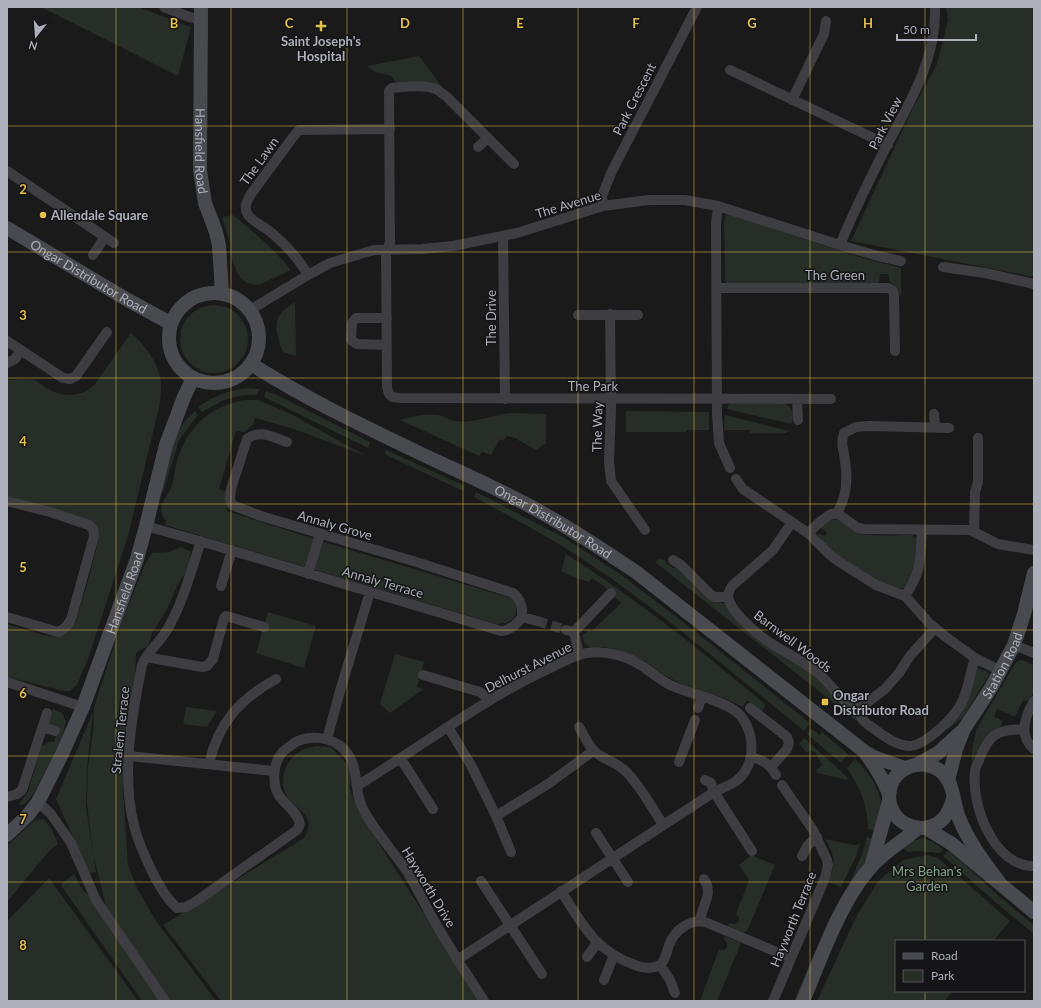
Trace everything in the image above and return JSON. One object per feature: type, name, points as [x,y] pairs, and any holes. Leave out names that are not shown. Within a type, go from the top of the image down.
[{"type":"street","points":[[164,7],[189,16],[202,13]]},
{"type":"street","name":"Park Crescent","points":[[603,206],[602,196],[612,172],[697,7]]},
{"type":"street","name":"Park View","points":[[840,245],[906,110],[932,48],[936,20],[935,7]]},
{"type":"street","name":"Hansfield Road","points":[[202,13],[200,170],[205,203],[216,232],[219,245],[222,293]]},
{"type":"street","points":[[792,100],[821,40],[826,20]]},
{"type":"street","points":[[730,70],[888,145]]},
{"type":"street","points":[[387,318],[356,318],[352,322],[351,340],[357,344],[386,345],[387,318],[386,254],[390,242],[389,91],[392,88],[430,87],[436,89],[446,96],[514,164]]},
{"type":"street","name":"The Lawn","points":[[308,275],[292,252],[273,233],[248,215],[246,211],[246,203],[248,199],[293,136],[299,130],[390,129]]},
{"type":"street","points":[[478,147],[488,138]]},
{"type":"street","points":[[7,171],[109,240],[93,255]]},
{"type":"street","name":"The Avenue","points":[[250,310],[308,275],[335,261],[374,250],[422,249],[453,246],[503,236],[603,206],[649,200],[674,199],[718,206],[840,245],[901,261]]},
{"type":"street","points":[[718,206],[716,224],[716,399],[719,443],[730,468]]},
{"type":"street","name":"Ongar Distributor Road","points":[[7,228],[170,324]]},
{"type":"street","name":"The Drive","points":[[503,236],[505,399]]},
{"type":"street","points":[[943,267],[985,273],[1034,284]]},
{"type":"street","name":"The Green","points":[[716,288],[888,288],[893,291],[894,296],[895,352]]},
{"type":"street","points":[[208,293],[222,293],[238,299],[250,310],[256,322],[259,340],[257,351],[251,364],[240,374],[228,381],[215,383],[204,382],[193,378],[181,370],[173,357],[168,339],[170,324],[175,314],[188,300],[208,293]]},
{"type":"street","points":[[578,314],[638,315]]},
{"type":"street","name":"The Way","points":[[610,314],[609,461],[612,481],[645,530]]},
{"type":"street","points":[[7,341],[63,378],[70,379],[76,376],[107,332]]},
{"type":"street","name":"The Park","points":[[386,345],[387,387],[389,394],[400,398],[831,399]]},
{"type":"street","points":[[7,363],[15,358],[21,350]]},
{"type":"street","name":"Ongar Distributor Road","points":[[251,364],[292,389],[526,504],[560,523],[601,548],[665,594],[865,752],[874,757],[911,766]]},
{"type":"street","name":"Hansfield Road","points":[[7,835],[28,815],[38,802],[65,748],[83,707],[123,600],[146,526],[166,445],[184,397],[193,378]]},
{"type":"street","points":[[798,399],[798,420]]},
{"type":"street","points":[[934,414],[935,427]]},
{"type":"street","points":[[837,514],[845,491],[846,472],[842,441],[844,433],[856,427],[869,426],[949,428]]},
{"type":"street","name":"Annaly Grove","points":[[287,442],[259,433],[253,434],[247,439],[231,490],[230,503],[240,509],[513,593],[517,596],[521,603],[522,617]]},
{"type":"street","points":[[974,532],[975,492],[978,482],[978,438]]},
{"type":"street","points":[[736,479],[743,489],[808,533],[838,561],[876,585],[905,596],[935,628],[975,658],[1001,671]]},
{"type":"street","points":[[7,501],[50,512],[89,525],[93,529],[94,536],[70,623],[65,629],[58,632],[7,617]]},
{"type":"street","points":[[808,533],[831,514],[837,514],[858,528],[922,530],[963,529],[974,532],[998,544],[1034,550]]},
{"type":"street","points":[[673,560],[681,565],[711,595],[715,597],[728,598],[732,586],[773,550],[792,522]]},
{"type":"street","name":"Annaly Terrace","points":[[146,526],[232,550],[501,631],[506,631],[522,617]]},
{"type":"street","points":[[905,596],[918,573],[920,565],[922,530]]},
{"type":"street","points":[[308,574],[320,534]]},
{"type":"street","name":"Stralem Terrace","points":[[201,541],[178,608],[167,630],[146,657],[142,665],[132,722],[129,756],[128,784],[131,813],[136,831],[144,854],[155,878],[177,908],[186,907],[198,900],[297,830],[300,824],[299,817],[278,796],[275,786],[274,771]]},
{"type":"street","points":[[221,586],[232,550]]},
{"type":"street","name":"Station Road","points":[[948,780],[956,749],[964,729],[992,688],[1014,645],[1024,614],[1034,573]]},
{"type":"street","points":[[129,756],[274,771],[276,762],[282,752],[297,741],[316,737],[327,739],[370,592]]},
{"type":"street","points":[[580,654],[570,631],[610,593]]},
{"type":"street","name":"Barnwell Woods","points":[[728,598],[738,615],[767,641],[809,666],[847,702],[856,708],[860,708]]},
{"type":"street","points":[[146,657],[202,667],[207,666],[212,659],[224,618],[226,616],[264,627]]},
{"type":"street","points":[[522,617],[537,622]]},
{"type":"street","points":[[935,628],[910,656],[899,673],[885,690],[860,708],[862,720],[897,743],[909,746],[915,745],[931,735],[958,709],[967,690],[975,658]]},
{"type":"street","points":[[1014,645],[1034,653]]},
{"type":"street","name":"Delhurst Avenue","points":[[357,784],[360,784],[401,759],[490,700],[533,676],[580,654],[596,652],[624,657],[642,666],[668,684],[734,710],[746,721],[752,744],[751,757],[743,774],[736,782],[714,792],[457,960]]},
{"type":"street","points":[[423,675],[480,692],[490,700]]},
{"type":"street","points":[[209,764],[218,735],[230,716],[250,695],[276,679]]},
{"type":"street","points":[[7,682],[83,707]]},
{"type":"street","points":[[698,708],[702,697]]},
{"type":"street","points":[[1034,702],[1024,722],[1026,738],[1028,743],[1034,749]]},
{"type":"street","points":[[750,708],[787,737],[790,743],[774,771],[761,760],[751,757]]},
{"type":"street","points":[[7,797],[17,794],[22,790],[47,713]]},
{"type":"street","points":[[679,762],[694,720]]},
{"type":"street","points":[[43,727],[55,731]]},
{"type":"street","points":[[448,727],[471,765],[496,816],[511,852]]},
{"type":"street","points":[[579,727],[593,751],[603,758],[614,762],[631,776],[663,825]]},
{"type":"street","name":"Station Road","points":[[911,766],[938,753],[964,729]]},
{"type":"street","points":[[1024,729],[1003,731],[994,736],[987,744],[975,770],[974,790],[983,823],[993,840],[1008,857],[1020,864],[1034,865],[1034,869]]},
{"type":"street","name":"Hayworth Drive","points":[[327,739],[340,746],[350,757],[354,764],[359,802],[404,868],[457,960],[484,1001]]},
{"type":"street","points":[[496,816],[548,784],[593,751]]},
{"type":"street","name":"Ongar Distributor Road","points":[[865,752],[876,767],[884,782],[889,797]]},
{"type":"street","points":[[401,759],[433,809]]},
{"type":"street","points":[[871,867],[891,784],[897,775],[911,766],[927,765],[943,773],[948,780],[952,789],[953,799],[959,818],[965,832],[979,855],[999,882]]},
{"type":"street","points":[[705,780],[711,783],[714,792],[752,851]]},
{"type":"street","name":"Hayworth Terrace","points":[[773,1001],[825,878],[828,865],[817,837],[782,785]]},
{"type":"street","points":[[889,797],[892,811],[899,820],[908,825],[922,828],[952,844],[1034,912]]},
{"type":"street","points":[[803,1001],[844,908],[855,888],[871,867],[922,828],[936,824],[944,818],[950,809],[953,799]]},
{"type":"street","points":[[38,802],[54,818],[71,843],[96,900],[164,1001]]},
{"type":"street","points":[[596,832],[628,882]]},
{"type":"street","points":[[802,856],[808,845],[817,837]]},
{"type":"street","points":[[700,921],[701,913],[709,890],[704,879]]},
{"type":"street","points":[[481,882],[542,974]]},
{"type":"street","points":[[561,891],[594,940],[614,955],[644,968],[652,968],[660,965],[664,960],[670,943],[681,928],[689,923],[700,921],[791,958]]},
{"type":"street","points":[[587,957],[594,940]]},
{"type":"street","points":[[604,980],[614,955]]},
{"type":"street","points":[[660,965],[670,980],[674,993]]},
{"type":"green space","points":[[41,7],[138,7],[191,27],[178,76]]},
{"type":"green space","points":[[946,7],[1034,7],[1034,277],[851,241],[911,112],[937,64],[948,20]]},
{"type":"green space","points":[[419,56],[446,92],[397,85],[392,77],[375,72],[367,66]]},
{"type":"green space","points":[[726,212],[791,235],[901,268],[901,295],[900,296],[896,288],[890,282],[888,274],[880,274],[879,282],[874,284],[726,283],[724,223]]},
{"type":"green space","points":[[233,215],[264,241],[291,270],[256,285],[247,283],[240,277],[231,256],[230,243],[222,217]]},
{"type":"green space","points":[[295,302],[296,356],[283,352],[277,331],[277,321],[279,316]]},
{"type":"green space","points":[[214,305],[227,308],[238,315],[245,326],[248,339],[245,352],[238,363],[227,370],[214,373],[201,370],[190,363],[183,352],[180,339],[183,326],[190,315],[201,308]]},
{"type":"green space","points":[[131,333],[148,351],[156,366],[161,382],[160,403],[128,536],[89,656],[77,685],[70,691],[64,691],[7,677],[7,624],[43,635],[58,637],[67,632],[76,621],[99,538],[84,518],[7,496],[7,380],[33,380],[52,391],[65,395],[84,392],[95,384]]},
{"type":"green space","points":[[247,388],[260,389],[257,395],[235,397],[216,404],[202,412],[198,407],[221,394]]},
{"type":"green space","points":[[266,391],[277,395],[370,442],[368,448],[264,397]]},
{"type":"green space","points":[[244,400],[258,400],[291,414],[366,456],[294,429],[255,418],[253,425],[244,432],[236,431],[219,489],[227,492],[227,511],[327,543],[511,598],[516,603],[516,613],[512,619],[506,623],[496,624],[165,525],[166,521],[161,511],[161,507],[171,488],[177,461],[187,438],[194,428],[210,413],[232,403]]},
{"type":"green space","points":[[729,404],[786,404],[792,411],[792,421],[791,424],[727,409]]},
{"type":"green space","points":[[195,411],[198,415],[179,440],[163,492],[160,494],[175,438],[184,422]]},
{"type":"green space","points":[[626,411],[709,412],[709,430],[687,430],[686,432],[626,432]]},
{"type":"green space","points":[[511,413],[546,414],[546,444],[537,450],[518,440],[519,439],[507,436],[503,441],[500,439],[491,455],[482,452],[479,456],[400,420],[432,415],[442,416],[450,420],[462,422]]},
{"type":"green space","points":[[725,415],[789,431],[786,433],[750,433],[750,430],[724,430]]},
{"type":"green space","points":[[386,450],[465,486],[463,491],[384,454]]},
{"type":"green space","points":[[476,492],[563,537],[620,574],[810,723],[804,731],[643,602],[560,544],[474,497]]},
{"type":"green space","points":[[833,519],[840,521],[858,533],[877,535],[912,535],[917,539],[914,571],[904,588],[897,588],[877,580],[844,561],[830,549],[818,533],[825,536],[827,532],[820,528],[828,521]]},
{"type":"green space","points":[[181,547],[191,552],[188,569],[178,584],[168,608],[152,633],[148,646],[136,653],[135,674],[123,758],[123,791],[128,865],[137,888],[156,921],[216,1001],[142,1001],[61,884],[74,874],[83,891],[106,906],[93,854],[87,803],[88,767],[93,732],[94,707],[121,624],[145,564],[152,553],[169,552]]},
{"type":"green space","points":[[566,554],[643,607],[718,665],[766,705],[761,712],[747,700],[743,707],[724,698],[684,685],[662,674],[645,661],[619,650],[603,647],[592,649],[585,644],[583,635],[588,630],[592,631],[621,603],[605,587],[592,578],[589,582],[561,571]]},
{"type":"green space","points":[[658,559],[665,560],[666,563],[673,568],[678,568],[708,599],[726,604],[793,660],[817,677],[854,712],[858,722],[655,562]]},
{"type":"green space","points":[[268,612],[316,626],[304,668],[256,653]]},
{"type":"green space","points":[[395,654],[424,662],[417,687],[424,689],[390,713],[380,704]]},
{"type":"green space","points":[[1021,660],[1034,665],[1034,692],[1028,701],[1023,700],[1015,717],[997,709],[994,717],[1003,721],[999,729],[988,735],[981,743],[972,763],[972,749],[976,730],[1016,662]]},
{"type":"green space","points":[[975,667],[988,672],[989,675],[963,717],[941,733]]},
{"type":"green space","points":[[186,707],[217,711],[207,727],[183,724]]},
{"type":"green space","points":[[53,709],[62,713],[66,721],[62,737],[32,796],[24,805],[19,804],[28,792],[41,747],[48,742],[54,742],[56,735],[48,723]]},
{"type":"green space","points":[[93,712],[87,768],[86,807],[96,872],[89,873],[56,799]]},
{"type":"green space","points":[[812,729],[820,735],[822,732],[848,754],[841,763],[807,734]]},
{"type":"green space","points":[[804,738],[844,774],[848,778],[847,780],[817,773],[816,770],[822,765],[815,752],[810,751],[806,753],[799,744]]},
{"type":"green space","points":[[316,746],[331,747],[350,767],[350,789],[358,811],[480,1001],[221,1001],[163,925],[304,838],[309,823],[307,817],[288,798],[283,784],[283,777],[292,758],[304,749]]},
{"type":"green space","points":[[855,759],[868,774],[879,793],[881,806],[878,831],[868,829],[865,804],[856,783],[847,768]]},
{"type":"green space","points":[[44,819],[52,830],[58,844],[50,850],[7,902],[7,846],[35,820]]},
{"type":"green space","points":[[867,837],[875,839],[872,852],[798,1001],[794,1001],[829,919],[848,887],[862,854]]},
{"type":"green space","points":[[923,838],[931,841],[943,849],[940,853],[918,851],[907,852],[902,847],[909,842]]},
{"type":"green space","points":[[825,839],[854,845],[860,844],[857,854],[841,887],[829,882],[833,865],[833,855]]},
{"type":"green space","points":[[948,851],[1034,925],[1034,934],[943,856]]},
{"type":"green space","points":[[754,853],[755,857],[775,865],[747,931],[743,933],[728,926],[729,923],[735,924],[739,921],[739,917],[736,914],[749,880],[739,865]]},
{"type":"green space","name":"Mrs Behan's Garden","points":[[928,855],[938,858],[1010,921],[994,940],[895,940],[895,992],[951,992],[945,1001],[817,1001],[855,919],[876,884],[903,860]]},
{"type":"green space","points":[[49,878],[138,1001],[7,1001],[7,921]]},
{"type":"green space","points":[[725,936],[741,943],[717,1001],[700,1001],[719,949],[724,950],[727,947],[727,943],[724,939]]},
{"type":"tunnel","points":[[537,621],[566,630]]},
{"type":"place","name":"Saint Joseph's Hospital","points":[[321,26]]},
{"type":"place","name":"Allendale Square","points":[[43,215]]},
{"type":"place","name":"Ongar Distributor Road","points":[[825,702]]}]
